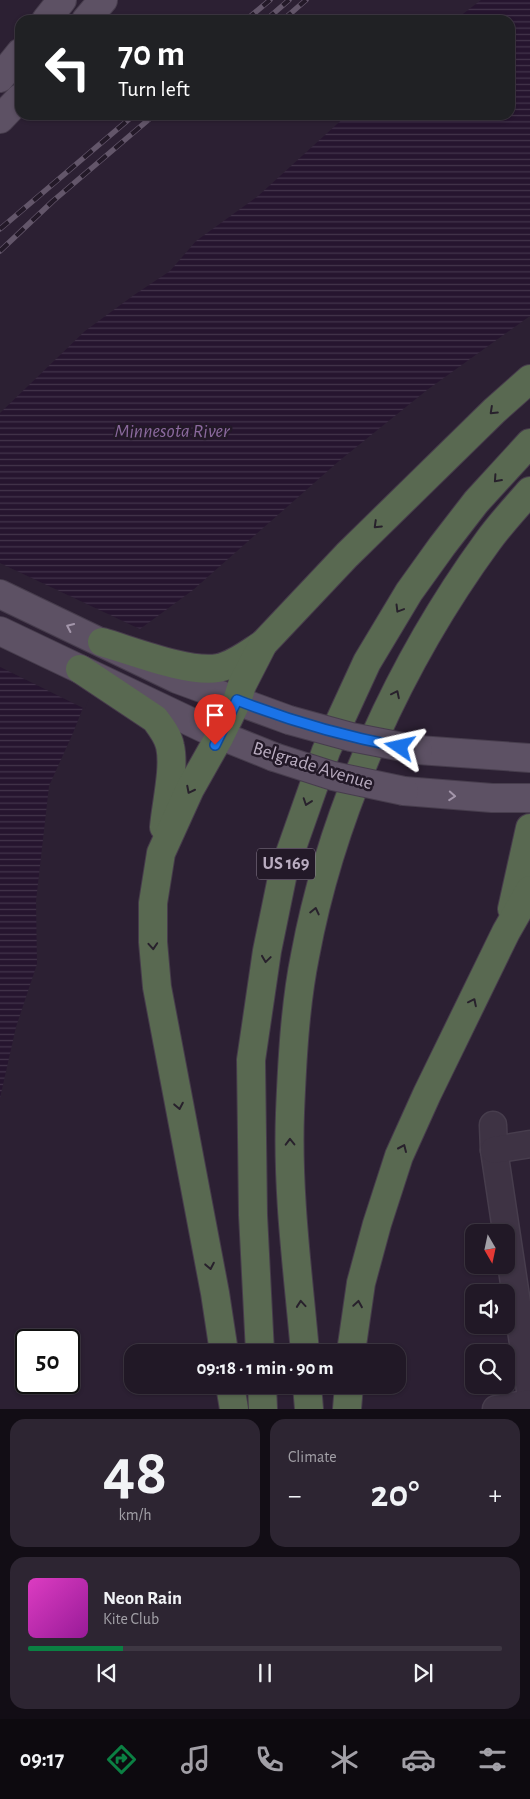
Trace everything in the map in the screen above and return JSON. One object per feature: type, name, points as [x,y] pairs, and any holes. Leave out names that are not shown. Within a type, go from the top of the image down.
[{"type":"highway","points":[[102,642],[181,672],[220,667],[238,660],[263,644],[347,555],[494,411],[530,379]]},
{"type":"highway","name":"US 169","points":[[260,1344],[253,1215],[251,1060],[267,951],[283,873],[326,751],[367,662],[409,592],[442,546],[476,502],[530,443]]},
{"type":"highway","name":"US 169","points":[[304,1344],[291,1195],[290,1114],[295,1038],[304,957],[322,884],[346,810],[376,736],[408,669],[444,606],[489,540],[530,491]]},
{"type":"highway","points":[[161,853],[190,789],[220,736],[242,685],[263,644]]},
{"type":"highway","points":[[80,669],[158,713],[170,746],[171,764],[161,853],[153,903],[152,942],[157,987],[223,1344]]},
{"type":"highway","points":[[506,932],[530,828]]},
{"type":"highway","points":[[352,1344],[361,1283],[377,1224],[399,1156],[506,932],[530,890]]},
{"type":"highway","points":[[232,1394],[234,1409]]},
{"type":"highway","points":[[262,1394],[263,1409]]},
{"type":"highway","points":[[308,1394],[309,1409]]},
{"type":"highway","points":[[348,1409],[349,1394]]},
{"type":"main road","points":[[50,15],[62,0]]},
{"type":"main road","points":[[90,15],[103,0]]},
{"type":"main road","points":[[0,78],[15,59]]},
{"type":"main road","points":[[0,119],[15,103]]},
{"type":"main road","points":[[6,597],[102,642]]},
{"type":"main road","points":[[0,631],[80,669]]},
{"type":"main road","name":"Belgrade Avenue","points":[[181,672],[237,700],[289,720],[351,737],[418,750],[530,758]]},
{"type":"main road","name":"Belgrade Avenue","points":[[158,713],[274,757],[333,776],[404,791],[492,798],[530,798]]},
{"type":"street","points":[[530,1144],[493,1137],[530,1390]]},
{"type":"street","points":[[496,1409],[530,1403]]},
{"type":"water","name":"Minnesota River","points":[[481,0],[530,0],[530,316],[427,390],[339,461],[193,590],[140,629],[95,677],[73,733],[49,786],[36,901],[37,964],[16,1027],[0,1098],[0,413],[85,331],[170,271],[196,241],[258,196],[342,120],[515,120],[515,15],[462,15]]},
{"type":"pier","points":[[0,563],[142,630],[97,678],[85,709],[0,667]]},
{"type":"railway","points":[[252,15],[270,0]]},
{"type":"railway","points":[[272,15],[289,0]]},
{"type":"railway","points":[[289,15],[306,0]]},
{"type":"railway","points":[[0,229],[128,120]]},
{"type":"railway","points":[[0,251],[53,201],[148,120]]},
{"type":"route","points":[[215,745],[237,700],[289,720],[351,737],[400,747]]}]
